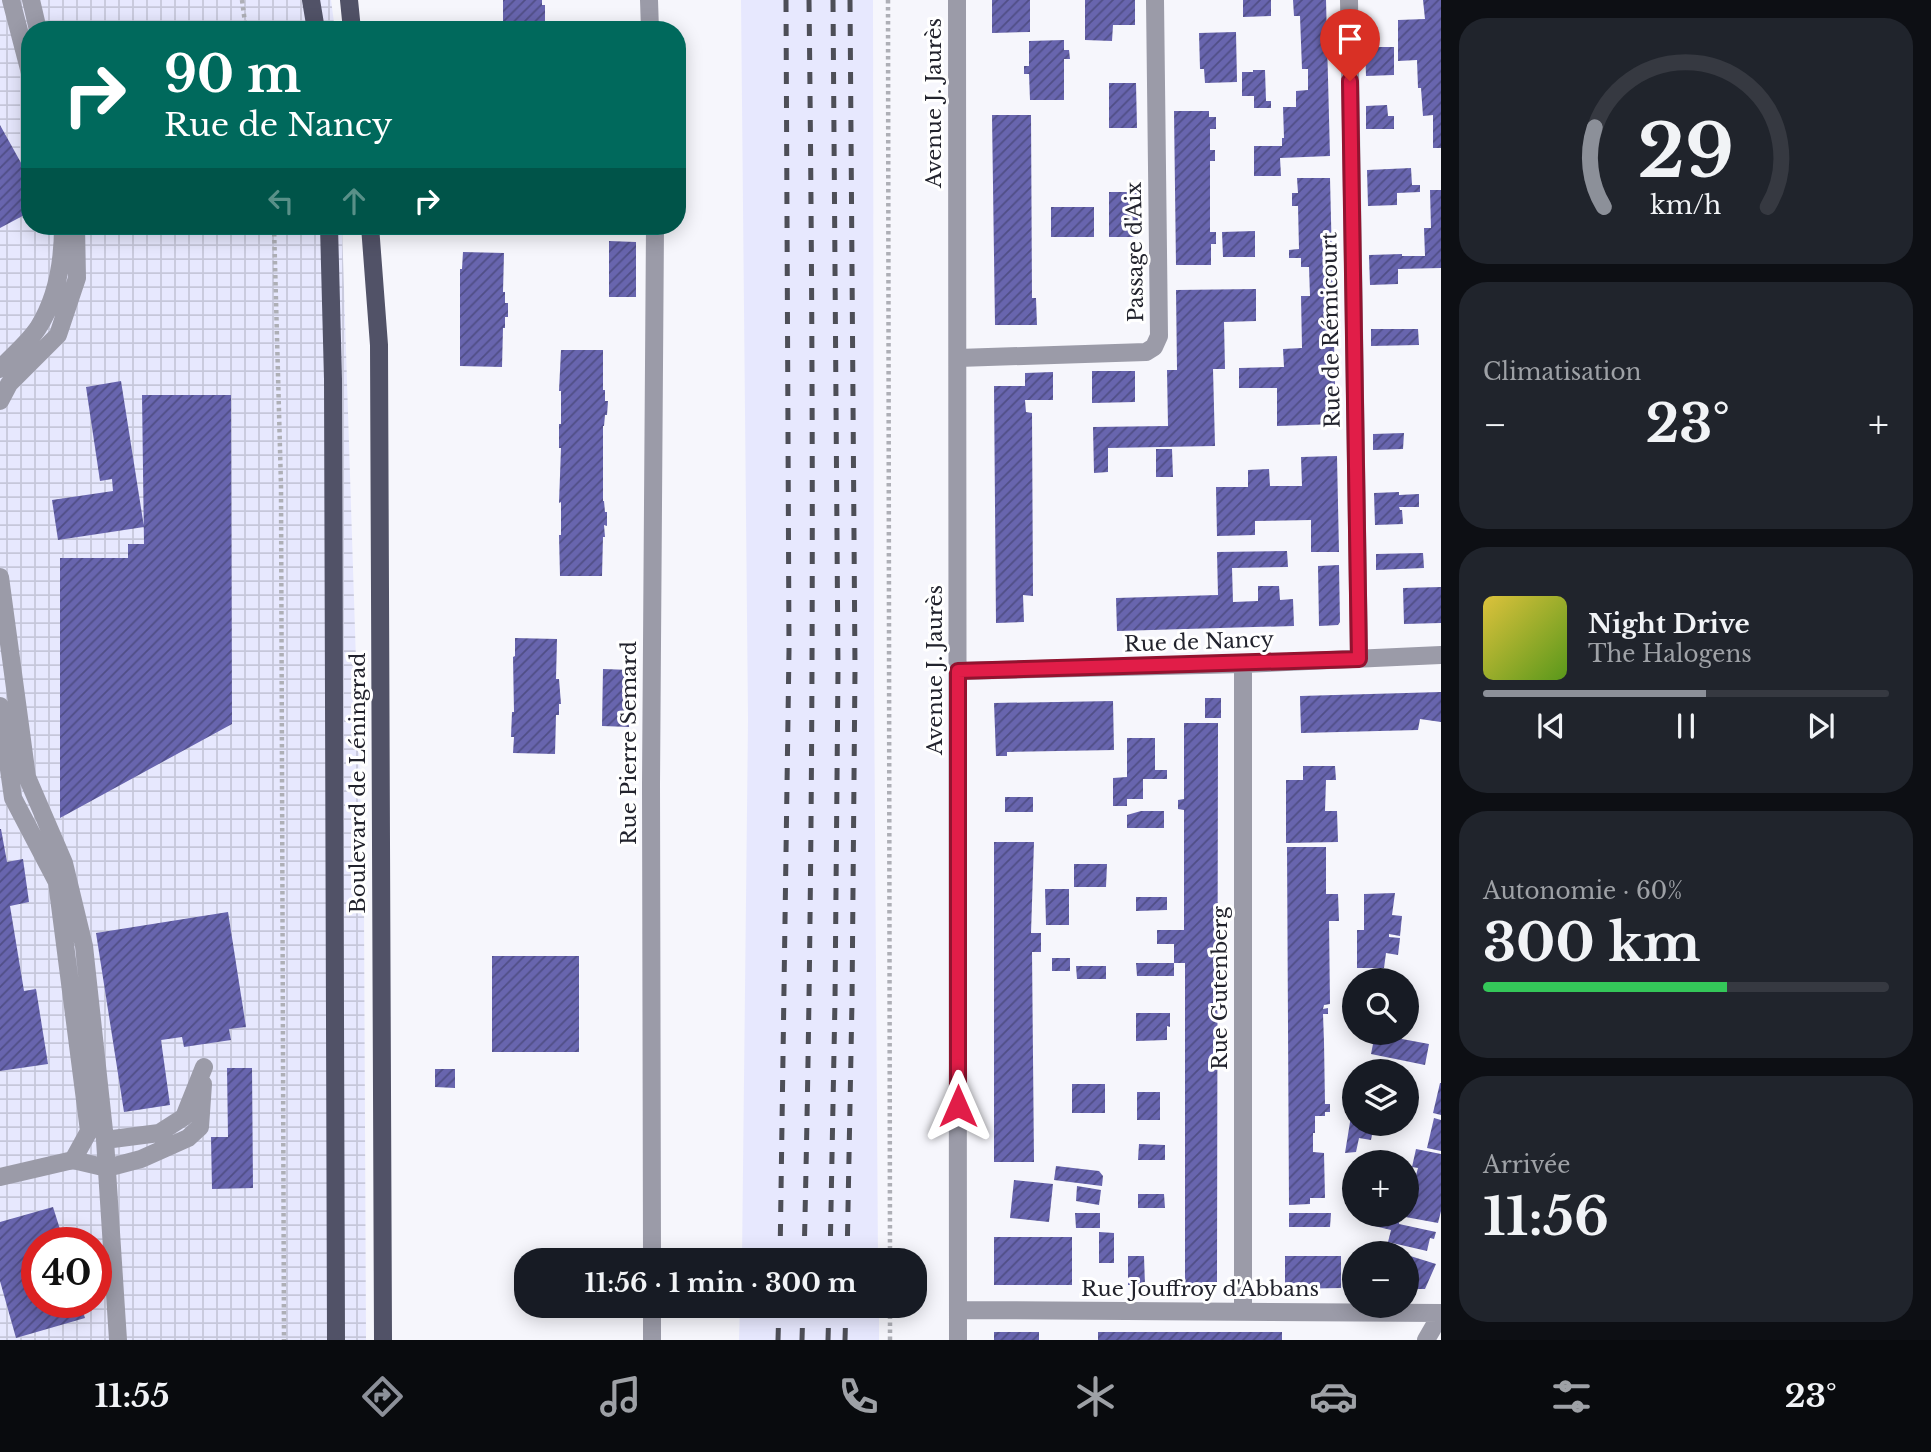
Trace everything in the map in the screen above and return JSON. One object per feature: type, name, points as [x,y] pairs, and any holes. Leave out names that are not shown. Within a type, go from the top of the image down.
[{"type":"main road","points":[[311,0],[314,21]]},
{"type":"main road","points":[[349,0],[351,21]]},
{"type":"main road","name":"Boulevard de Léningrad","points":[[329,235],[333,393],[337,1340]]},
{"type":"main road","name":"Boulevard de Léningrad","points":[[371,235],[379,345],[383,1340]]},
{"type":"street","points":[[10,0],[21,41]]},
{"type":"street","points":[[31,0],[36,21]]},
{"type":"street","points":[[649,0],[650,21]]},
{"type":"street","name":"Avenue J. Jaurès","points":[[957,0],[958,1340]]},
{"type":"street","name":"Passage d'Aix","points":[[958,358],[1146,352],[1154,347],[1159,337],[1155,0]]},
{"type":"street","name":"Rue de Rémicourt","points":[[1349,0],[1359,659]]},
{"type":"street","points":[[0,369],[37,329],[54,295],[63,235]]},
{"type":"street","points":[[0,401],[9,384],[58,335],[77,278],[76,235]]},
{"type":"street","name":"Rue Pierre Semard","points":[[652,1248],[651,784],[655,235]]},
{"type":"street","points":[[0,577],[27,777],[64,863],[84,946],[105,1140],[118,1340]]},
{"type":"street","name":"Rue de Nancy","points":[[958,671],[1441,655]]},
{"type":"street","name":"Rue Gutenberg","points":[[1242,1312],[1243,663]]},
{"type":"street","points":[[0,706],[13,798],[57,882],[89,1131],[73,1160]]},
{"type":"street","points":[[0,1177],[73,1160],[107,1168],[141,1159],[188,1138],[201,1127],[204,1067],[184,1117],[159,1133],[105,1140]]},
{"type":"street","name":"Rue Jouffroy d'Abbans","points":[[958,1310],[1441,1314]]},
{"type":"street","points":[[1426,1340],[1441,1314]]},
{"type":"street","points":[[652,1318],[652,1340]]},
{"type":"path","points":[[242,0],[245,21]]},
{"type":"path","points":[[888,0],[890,1248]]},
{"type":"path","points":[[274,235],[281,486],[285,1340]]},
{"type":"path","points":[[890,1318],[890,1340]]},
{"type":"shaded area","points":[[0,0],[331,0],[334,21],[21,21],[21,235],[342,235],[364,910],[366,1340],[0,1340]]},
{"type":"shaded area","points":[[741,0],[873,0],[878,1248],[742,1248],[748,720]]},
{"type":"shaded area","points":[[740,1318],[879,1318],[879,1340],[739,1340]]},
{"type":"building","points":[[503,0],[542,0],[542,5],[545,5],[545,21],[503,21]]},
{"type":"building","points":[[992,0],[1030,0],[1030,32],[992,33]]},
{"type":"building","points":[[1085,0],[1135,0],[1135,25],[1113,25],[1112,41],[1085,40]]},
{"type":"building","points":[[1243,0],[1271,0],[1271,16],[1243,17]]},
{"type":"building","points":[[1293,0],[1326,0],[1330,156],[1280,158],[1281,176],[1254,176],[1254,146],[1282,146],[1283,107],[1296,107],[1296,91],[1308,90],[1308,69],[1302,69],[1300,16],[1294,16]]},
{"type":"building","points":[[1423,0],[1441,0],[1441,148],[1433,148],[1433,115],[1423,116],[1417,60],[1398,61],[1398,20],[1425,19]]},
{"type":"building","points":[[1236,32],[1237,82],[1205,83],[1204,69],[1200,69],[1199,33]]},
{"type":"building","points":[[1064,40],[1064,50],[1069,50],[1070,59],[1064,59],[1064,100],[1030,100],[1029,74],[1024,74],[1024,66],[1029,66],[1029,41]]},
{"type":"building","points":[[1365,47],[1394,47],[1394,75],[1366,76]]},
{"type":"building","points":[[1265,70],[1266,101],[1271,101],[1271,108],[1254,108],[1254,96],[1242,96],[1242,72]]},
{"type":"building","points":[[1109,83],[1136,83],[1137,128],[1109,128]]},
{"type":"building","points":[[1387,105],[1388,116],[1394,116],[1394,129],[1366,129],[1366,106]]},
{"type":"building","points":[[1174,111],[1209,111],[1209,117],[1216,117],[1216,129],[1210,129],[1210,150],[1215,150],[1215,161],[1210,161],[1210,232],[1216,232],[1216,244],[1211,244],[1211,265],[1176,265]]},
{"type":"building","points":[[992,115],[1031,115],[1032,298],[1036,298],[1037,325],[995,325]]},
{"type":"building","points":[[0,125],[21,163],[21,217],[0,228]]},
{"type":"building","points":[[1411,168],[1412,185],[1420,185],[1420,192],[1397,193],[1397,205],[1368,206],[1367,170]]},
{"type":"building","points":[[1297,178],[1330,178],[1336,424],[1277,426],[1277,388],[1239,388],[1239,368],[1284,367],[1283,349],[1302,348],[1301,296],[1310,296],[1309,267],[1301,267],[1301,258],[1289,258],[1289,250],[1299,249],[1298,206],[1292,206],[1292,193],[1298,193]]},
{"type":"building","points":[[1430,190],[1441,190],[1441,268],[1398,269],[1398,284],[1370,285],[1369,255],[1425,256],[1424,228],[1431,228]]},
{"type":"building","points":[[1109,192],[1138,192],[1138,237],[1109,237]]},
{"type":"building","points":[[1051,207],[1094,207],[1094,237],[1051,237]]},
{"type":"building","points":[[1255,231],[1255,257],[1223,257],[1222,232]]},
{"type":"building","points":[[609,241],[636,242],[636,297],[609,297]]},
{"type":"building","points":[[463,252],[504,253],[503,292],[505,303],[508,303],[508,317],[505,317],[503,328],[502,367],[460,366],[460,269]]},
{"type":"building","points":[[1256,289],[1256,321],[1224,322],[1225,369],[1213,369],[1215,446],[1108,448],[1108,472],[1094,473],[1093,427],[1168,426],[1167,370],[1177,370],[1176,290]]},
{"type":"building","points":[[1371,329],[1418,329],[1419,345],[1371,346]]},
{"type":"building","points":[[561,350],[603,350],[603,390],[605,401],[608,401],[603,426],[603,501],[607,512],[607,526],[604,525],[602,576],[560,576]]},
{"type":"building","points":[[1092,371],[1135,371],[1135,402],[1092,403]]},
{"type":"building","points":[[1053,372],[1053,400],[1025,400],[1026,412],[1032,413],[1033,596],[1023,595],[1024,622],[996,623],[994,386],[1025,386],[1025,373]]},
{"type":"building","points":[[121,381],[144,527],[58,540],[52,500],[113,491],[112,479],[100,481],[86,387]]},
{"type":"building","points":[[142,395],[231,395],[232,724],[60,818],[60,558],[128,558],[128,544],[144,544]]},
{"type":"building","points":[[1404,433],[1403,449],[1373,450],[1373,434]]},
{"type":"building","points":[[1156,449],[1172,449],[1173,477],[1156,477]]},
{"type":"building","points":[[1337,456],[1339,552],[1311,552],[1311,520],[1255,521],[1255,535],[1217,536],[1216,487],[1248,487],[1248,470],[1269,469],[1270,486],[1302,486],[1301,457]]},
{"type":"building","points":[[1399,492],[1399,495],[1419,494],[1419,507],[1399,507],[1402,510],[1403,524],[1375,525],[1374,493]]},
{"type":"building","points":[[1287,551],[1288,567],[1232,568],[1233,602],[1258,601],[1258,586],[1279,586],[1280,600],[1293,599],[1294,626],[1117,631],[1116,598],[1218,595],[1217,552]]},
{"type":"building","points":[[1423,553],[1424,568],[1376,570],[1376,554]]},
{"type":"building","points":[[1339,565],[1340,622],[1338,625],[1319,626],[1318,566]]},
{"type":"building","points":[[1441,587],[1441,623],[1404,624],[1403,588]]},
{"type":"building","points":[[515,638],[557,639],[556,679],[559,679],[561,704],[559,715],[556,715],[555,754],[513,753],[514,737],[511,737]]},
{"type":"building","points":[[603,669],[631,670],[629,727],[602,726]]},
{"type":"building","points":[[1441,692],[1441,722],[1420,719],[1418,730],[1301,733],[1300,696]]},
{"type":"building","points":[[1205,698],[1221,698],[1221,718],[1205,718]]},
{"type":"building","points":[[1113,701],[1114,750],[1007,752],[1007,756],[996,756],[994,703]]},
{"type":"building","points":[[1184,723],[1218,723],[1217,1285],[1185,1285],[1185,963],[1174,963],[1174,944],[1157,944],[1157,930],[1184,930],[1184,810],[1178,809],[1178,800],[1184,799]]},
{"type":"building","points":[[1127,738],[1155,738],[1155,770],[1167,770],[1167,779],[1143,779],[1143,799],[1127,799],[1127,806],[1113,806],[1113,778],[1127,777]]},
{"type":"building","points":[[1303,766],[1335,766],[1336,780],[1326,780],[1325,811],[1337,811],[1338,842],[1286,843],[1286,780],[1303,780]]},
{"type":"building","points":[[1005,797],[1033,797],[1033,812],[1005,812]]},
{"type":"building","points":[[1141,811],[1164,811],[1164,828],[1127,828],[1127,815]]},
{"type":"building","points":[[0,829],[7,862],[23,859],[29,902],[10,906],[24,991],[36,989],[48,1064],[0,1071]]},
{"type":"building","points":[[994,842],[1034,842],[1031,933],[1041,933],[1041,952],[1032,952],[1034,1162],[994,1162]]},
{"type":"building","points":[[1287,847],[1326,847],[1326,894],[1338,894],[1339,921],[1329,921],[1330,1004],[1324,1005],[1323,1009],[1328,1008],[1328,1014],[1323,1014],[1325,1104],[1330,1104],[1330,1112],[1325,1112],[1325,1116],[1315,1116],[1313,1133],[1313,1152],[1324,1153],[1325,1198],[1310,1198],[1310,1204],[1289,1205]]},
{"type":"building","points":[[1074,864],[1107,864],[1106,887],[1074,887]]},
{"type":"building","points":[[1045,889],[1069,889],[1069,925],[1046,925]]},
{"type":"building","points":[[1395,893],[1392,915],[1402,916],[1400,936],[1389,934],[1389,937],[1400,938],[1398,955],[1386,953],[1384,968],[1357,968],[1357,930],[1364,930],[1364,894]]},
{"type":"building","points":[[1136,897],[1167,897],[1167,910],[1136,911]]},
{"type":"building","points":[[228,912],[246,1027],[229,1029],[231,1040],[184,1047],[182,1037],[161,1040],[170,1105],[124,1112],[96,933]]},
{"type":"building","points":[[492,956],[579,956],[579,1052],[492,1052]]},
{"type":"building","points":[[1052,958],[1070,958],[1070,971],[1052,971]]},
{"type":"building","points":[[1136,963],[1174,963],[1174,976],[1137,976]]},
{"type":"building","points":[[1076,966],[1106,966],[1106,979],[1077,979]]},
{"type":"building","points":[[1136,1013],[1170,1013],[1167,1040],[1136,1041]]},
{"type":"building","points":[[1429,1044],[1425,1065],[1419,1064],[1419,1059],[1396,1059],[1371,1054],[1373,1045]]},
{"type":"building","points":[[227,1068],[252,1068],[253,1188],[212,1189],[211,1137],[228,1137]]},
{"type":"building","points":[[435,1069],[455,1069],[455,1088],[435,1087]]},
{"type":"building","points":[[1441,1083],[1441,1115],[1433,1113]]},
{"type":"building","points":[[1072,1084],[1105,1084],[1105,1113],[1072,1113]]},
{"type":"building","points":[[1137,1092],[1160,1092],[1160,1120],[1137,1120]]},
{"type":"building","points":[[1434,1118],[1441,1120],[1441,1151],[1427,1148]]},
{"type":"building","points":[[1348,1136],[1372,1136],[1371,1140],[1359,1138],[1356,1150],[1345,1150]]},
{"type":"building","points":[[1139,1144],[1165,1145],[1165,1160],[1138,1160]]},
{"type":"building","points":[[1416,1149],[1441,1154],[1441,1211],[1438,1223],[1419,1220],[1419,1150]]},
{"type":"building","points":[[1056,1166],[1099,1171],[1103,1176],[1102,1186],[1054,1180]]},
{"type":"building","points":[[1014,1180],[1053,1184],[1049,1222],[1010,1218]]},
{"type":"building","points":[[1077,1186],[1101,1190],[1099,1205],[1076,1201]]},
{"type":"building","points":[[1138,1194],[1164,1194],[1165,1208],[1138,1208]]},
{"type":"building","points":[[53,1207],[59,1227],[21,1227],[21,1318],[85,1318],[16,1338],[0,1281],[0,1222]]},
{"type":"building","points":[[1075,1213],[1100,1213],[1100,1228],[1076,1228]]},
{"type":"building","points":[[1289,1213],[1331,1213],[1330,1227],[1289,1227]]},
{"type":"building","points":[[1378,1227],[1413,1227],[1436,1232],[1434,1239],[1430,1238],[1427,1251],[1419,1249],[1419,1241],[1388,1241],[1391,1230]]},
{"type":"building","points":[[1099,1232],[1114,1233],[1114,1263],[1099,1263]]},
{"type":"building","points":[[994,1237],[1072,1237],[1072,1285],[994,1285]]},
{"type":"building","points":[[1128,1256],[1144,1256],[1145,1285],[1128,1285]]},
{"type":"building","points":[[1285,1256],[1341,1256],[1341,1288],[1285,1289]]},
{"type":"building","points":[[1419,1259],[1436,1264],[1425,1289],[1419,1289]]},
{"type":"building","points":[[994,1332],[1039,1332],[1039,1340],[994,1340]]},
{"type":"building","points":[[1098,1332],[1282,1332],[1282,1340],[1098,1340]]},
{"type":"railway","points":[[780,1248],[789,650],[786,0]]},
{"type":"railway","points":[[804,1248],[812,630],[809,0]]},
{"type":"railway","points":[[830,1248],[838,669],[833,0]]},
{"type":"railway","points":[[847,1248],[855,668],[850,0]]},
{"type":"railway","points":[[778,1340],[779,1318]]},
{"type":"railway","points":[[802,1340],[803,1318]]},
{"type":"railway","points":[[828,1340],[829,1318]]},
{"type":"railway","points":[[845,1340],[846,1318]]},
{"type":"route","points":[[958,1106],[958,671],[1359,659],[1350,81]]}]
